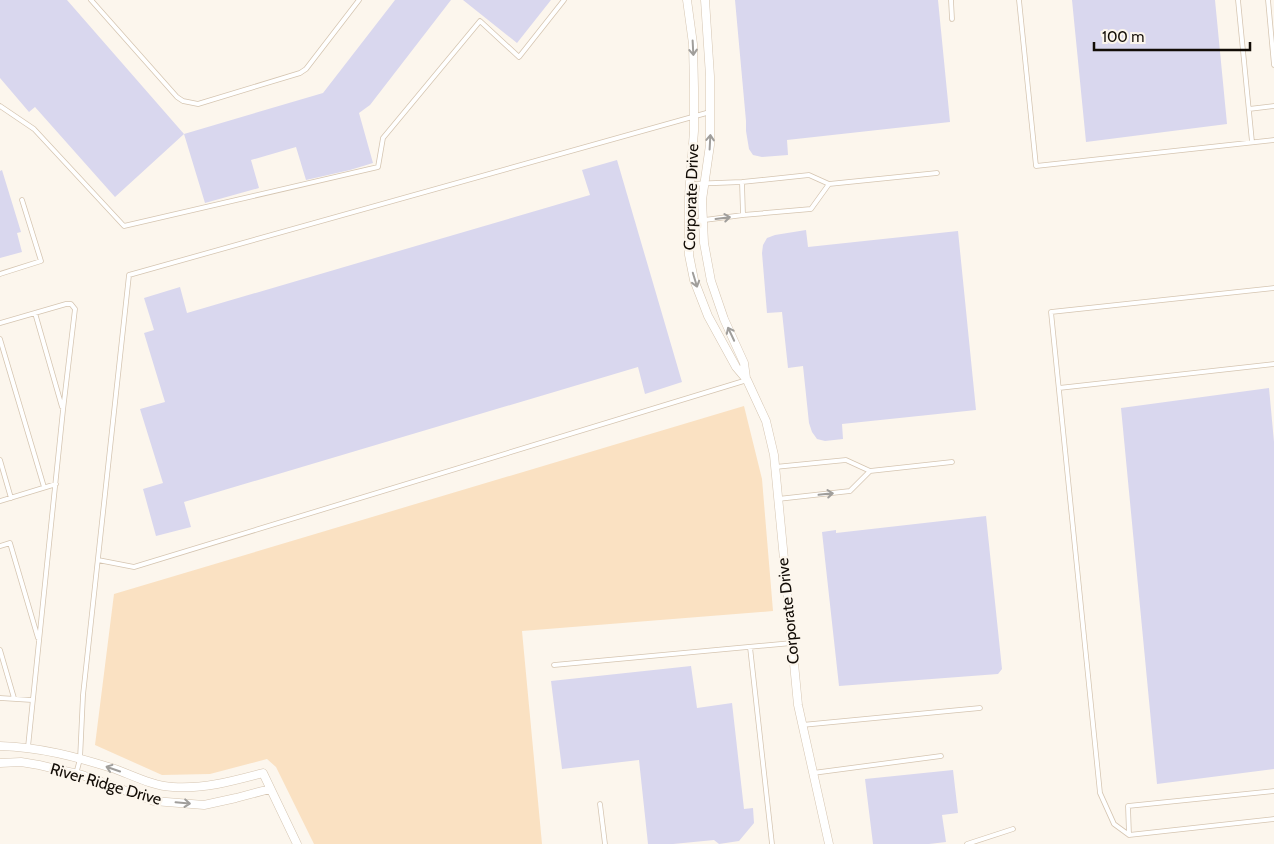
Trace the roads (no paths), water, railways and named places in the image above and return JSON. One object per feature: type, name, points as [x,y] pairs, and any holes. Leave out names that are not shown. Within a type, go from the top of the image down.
[{"type":"street","name":"Corporate Drive","points":[[687,0],[693,44],[694,88],[689,256],[694,280],[708,316],[736,367],[747,380]]},
{"type":"street","name":"Corporate Drive","points":[[705,0],[710,76],[710,145],[702,200],[704,243],[711,281],[724,319],[744,363],[747,380],[766,421],[774,455],[798,706],[829,844]]},
{"type":"street","name":"River Ridge Drive","points":[[0,746],[28,747],[80,759],[148,782],[171,787],[196,788],[227,783],[262,772],[270,789],[204,805],[154,801],[76,774],[26,763],[0,763]]},
{"type":"street","points":[[26,763],[28,747]]},
{"type":"street","points":[[270,789],[297,844]]},
{"type":"lane","points":[[91,0],[176,97],[183,101],[198,104],[300,73],[358,2],[352,0]]},
{"type":"lane","points":[[0,106],[34,129],[124,226],[378,167],[382,138],[480,21],[519,58],[564,0]]},
{"type":"lane","points":[[951,0],[952,19]]},
{"type":"lane","points":[[1019,0],[1036,166],[1274,140]]},
{"type":"lane","points":[[1238,0],[1252,142]]},
{"type":"lane","points":[[1268,0],[1274,64]]},
{"type":"lane","points":[[1249,109],[1274,106]]},
{"type":"lane","points":[[76,774],[80,759],[83,695],[129,275],[710,112]]},
{"type":"lane","points":[[690,184],[742,182],[809,175],[829,184],[936,173]]},
{"type":"lane","points":[[742,182],[743,215]]},
{"type":"lane","points":[[689,222],[811,209],[829,184]]},
{"type":"lane","points":[[0,274],[41,262],[22,200]]},
{"type":"lane","points":[[1274,288],[1051,312],[1100,793],[1114,824],[1129,834],[1274,819]]},
{"type":"lane","points":[[0,323],[68,304],[72,304],[75,309],[62,410],[28,747]]},
{"type":"lane","points":[[35,313],[62,410]]},
{"type":"lane","points":[[0,339],[44,488]]},
{"type":"lane","points":[[1059,388],[1274,364]]},
{"type":"lane","points":[[98,560],[134,568],[747,380]]},
{"type":"lane","points":[[0,460],[11,498]]},
{"type":"lane","points":[[775,467],[846,460],[870,471],[952,462]]},
{"type":"lane","points":[[778,499],[850,491],[870,471]]},
{"type":"lane","points":[[0,501],[56,484]]},
{"type":"lane","points":[[0,546],[10,543],[39,640]]},
{"type":"lane","points":[[554,665],[792,643]]},
{"type":"lane","points":[[750,647],[772,844]]},
{"type":"lane","points":[[0,650],[14,698]]},
{"type":"lane","points":[[0,698],[32,700]]},
{"type":"lane","points":[[802,725],[980,708]]},
{"type":"lane","points":[[813,773],[941,756]]},
{"type":"lane","points":[[1129,834],[1128,806],[1274,791]]},
{"type":"lane","points":[[600,804],[605,844]]},
{"type":"lane","points":[[967,844],[1013,829]]}]
